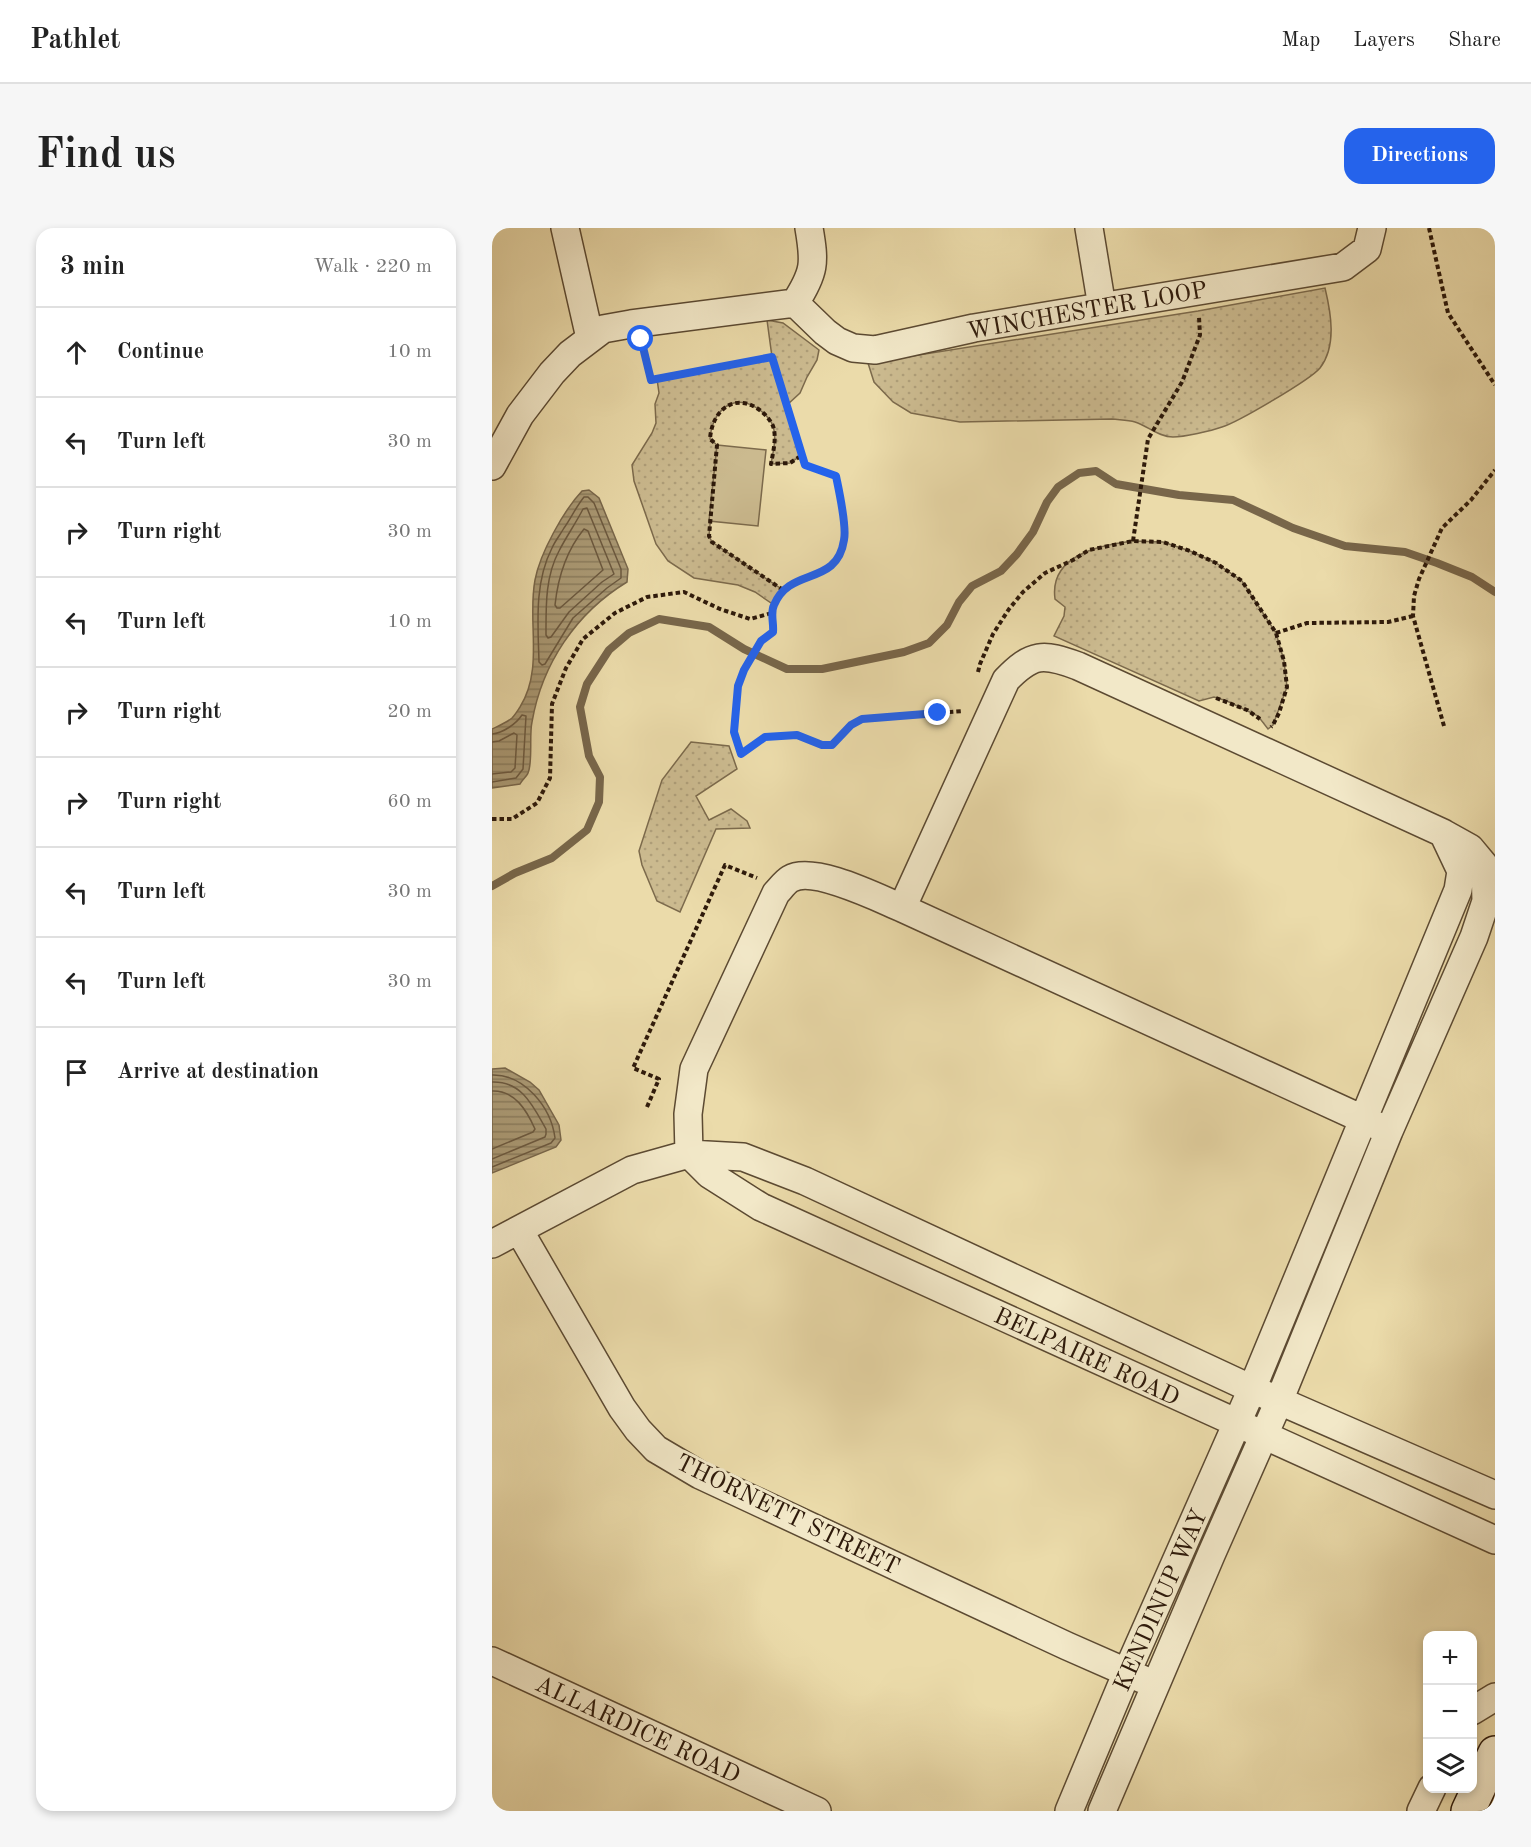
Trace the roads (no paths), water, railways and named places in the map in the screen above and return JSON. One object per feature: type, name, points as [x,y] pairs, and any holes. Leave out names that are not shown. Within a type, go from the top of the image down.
[{"type":"main road","points":[[1468,1811],[1495,1753]]},
{"type":"street","points":[[565,228],[590,338]]},
{"type":"street","points":[[492,466],[520,415],[546,381],[570,354],[603,329],[795,303],[807,285],[814,260],[809,228]]},
{"type":"street","points":[[1089,228],[1102,307]]},
{"type":"street","name":"WINCHESTER LOOP","points":[[795,303],[837,341],[853,348],[874,350],[974,328],[1343,267],[1367,249],[1372,228]]},
{"type":"street","name":"KENDINUP WAY","points":[[902,908],[1006,680],[1020,665],[1034,658],[1057,658],[1077,666],[1443,833],[1470,848],[1485,866],[1486,901],[1474,937],[1389,1131],[1279,1401],[1105,1806]]},
{"type":"street","name":"KENDINUP WAY","points":[[1074,1800],[1127,1672],[1252,1389],[1458,890],[1461,872],[1443,833]]},
{"type":"street","points":[[689,1154],[688,1114],[694,1068],[776,893],[789,879],[804,874],[823,876],[902,908],[1389,1131]]},
{"type":"street","name":"BELPAIRE ROAD","points":[[689,1154],[709,1174],[761,1207],[1495,1540]]},
{"type":"street","name":"BELPAIRE ROAD","points":[[492,1244],[633,1170],[689,1154],[743,1157],[805,1181],[1252,1389],[1495,1495]]},
{"type":"street","name":"THORNETT STREET","points":[[519,1230],[622,1408],[656,1449],[700,1475],[1045,1636],[1156,1684]]},
{"type":"street","points":[[1185,1543],[1211,1555]]},
{"type":"street","name":"ALLARDICE ROAD","points":[[492,1661],[817,1811]]},
{"type":"street","points":[[1477,1708],[1495,1697]]},
{"type":"street","points":[[1421,1811],[1430,1793]]},
{"type":"street","points":[[1074,1800],[1105,1806]]},
{"type":"water","points":[[589,490],[599,498],[628,569],[627,582],[592,609],[564,642],[553,660],[544,680],[532,722],[530,762],[527,774],[520,784],[492,788],[492,729],[512,718],[527,692],[531,677],[533,596],[538,569],[547,545],[568,509],[582,491]]},
{"type":"water","points":[[505,1068],[530,1082],[539,1090],[559,1125],[561,1140],[556,1147],[492,1173],[492,1069]]},
{"type":"waterway","points":[[492,886],[515,873],[552,858],[587,830],[599,802],[600,777],[589,756],[580,707],[587,684],[609,650],[629,633],[659,619],[709,627],[744,649],[787,669],[822,669],[904,652],[929,643],[947,625],[959,602],[972,586],[1001,571],[1033,532],[1047,502],[1058,487],[1079,473],[1096,471],[1116,484],[1179,495],[1233,500],[1293,528],[1345,546],[1405,552],[1437,563],[1472,577],[1495,592]]}]
